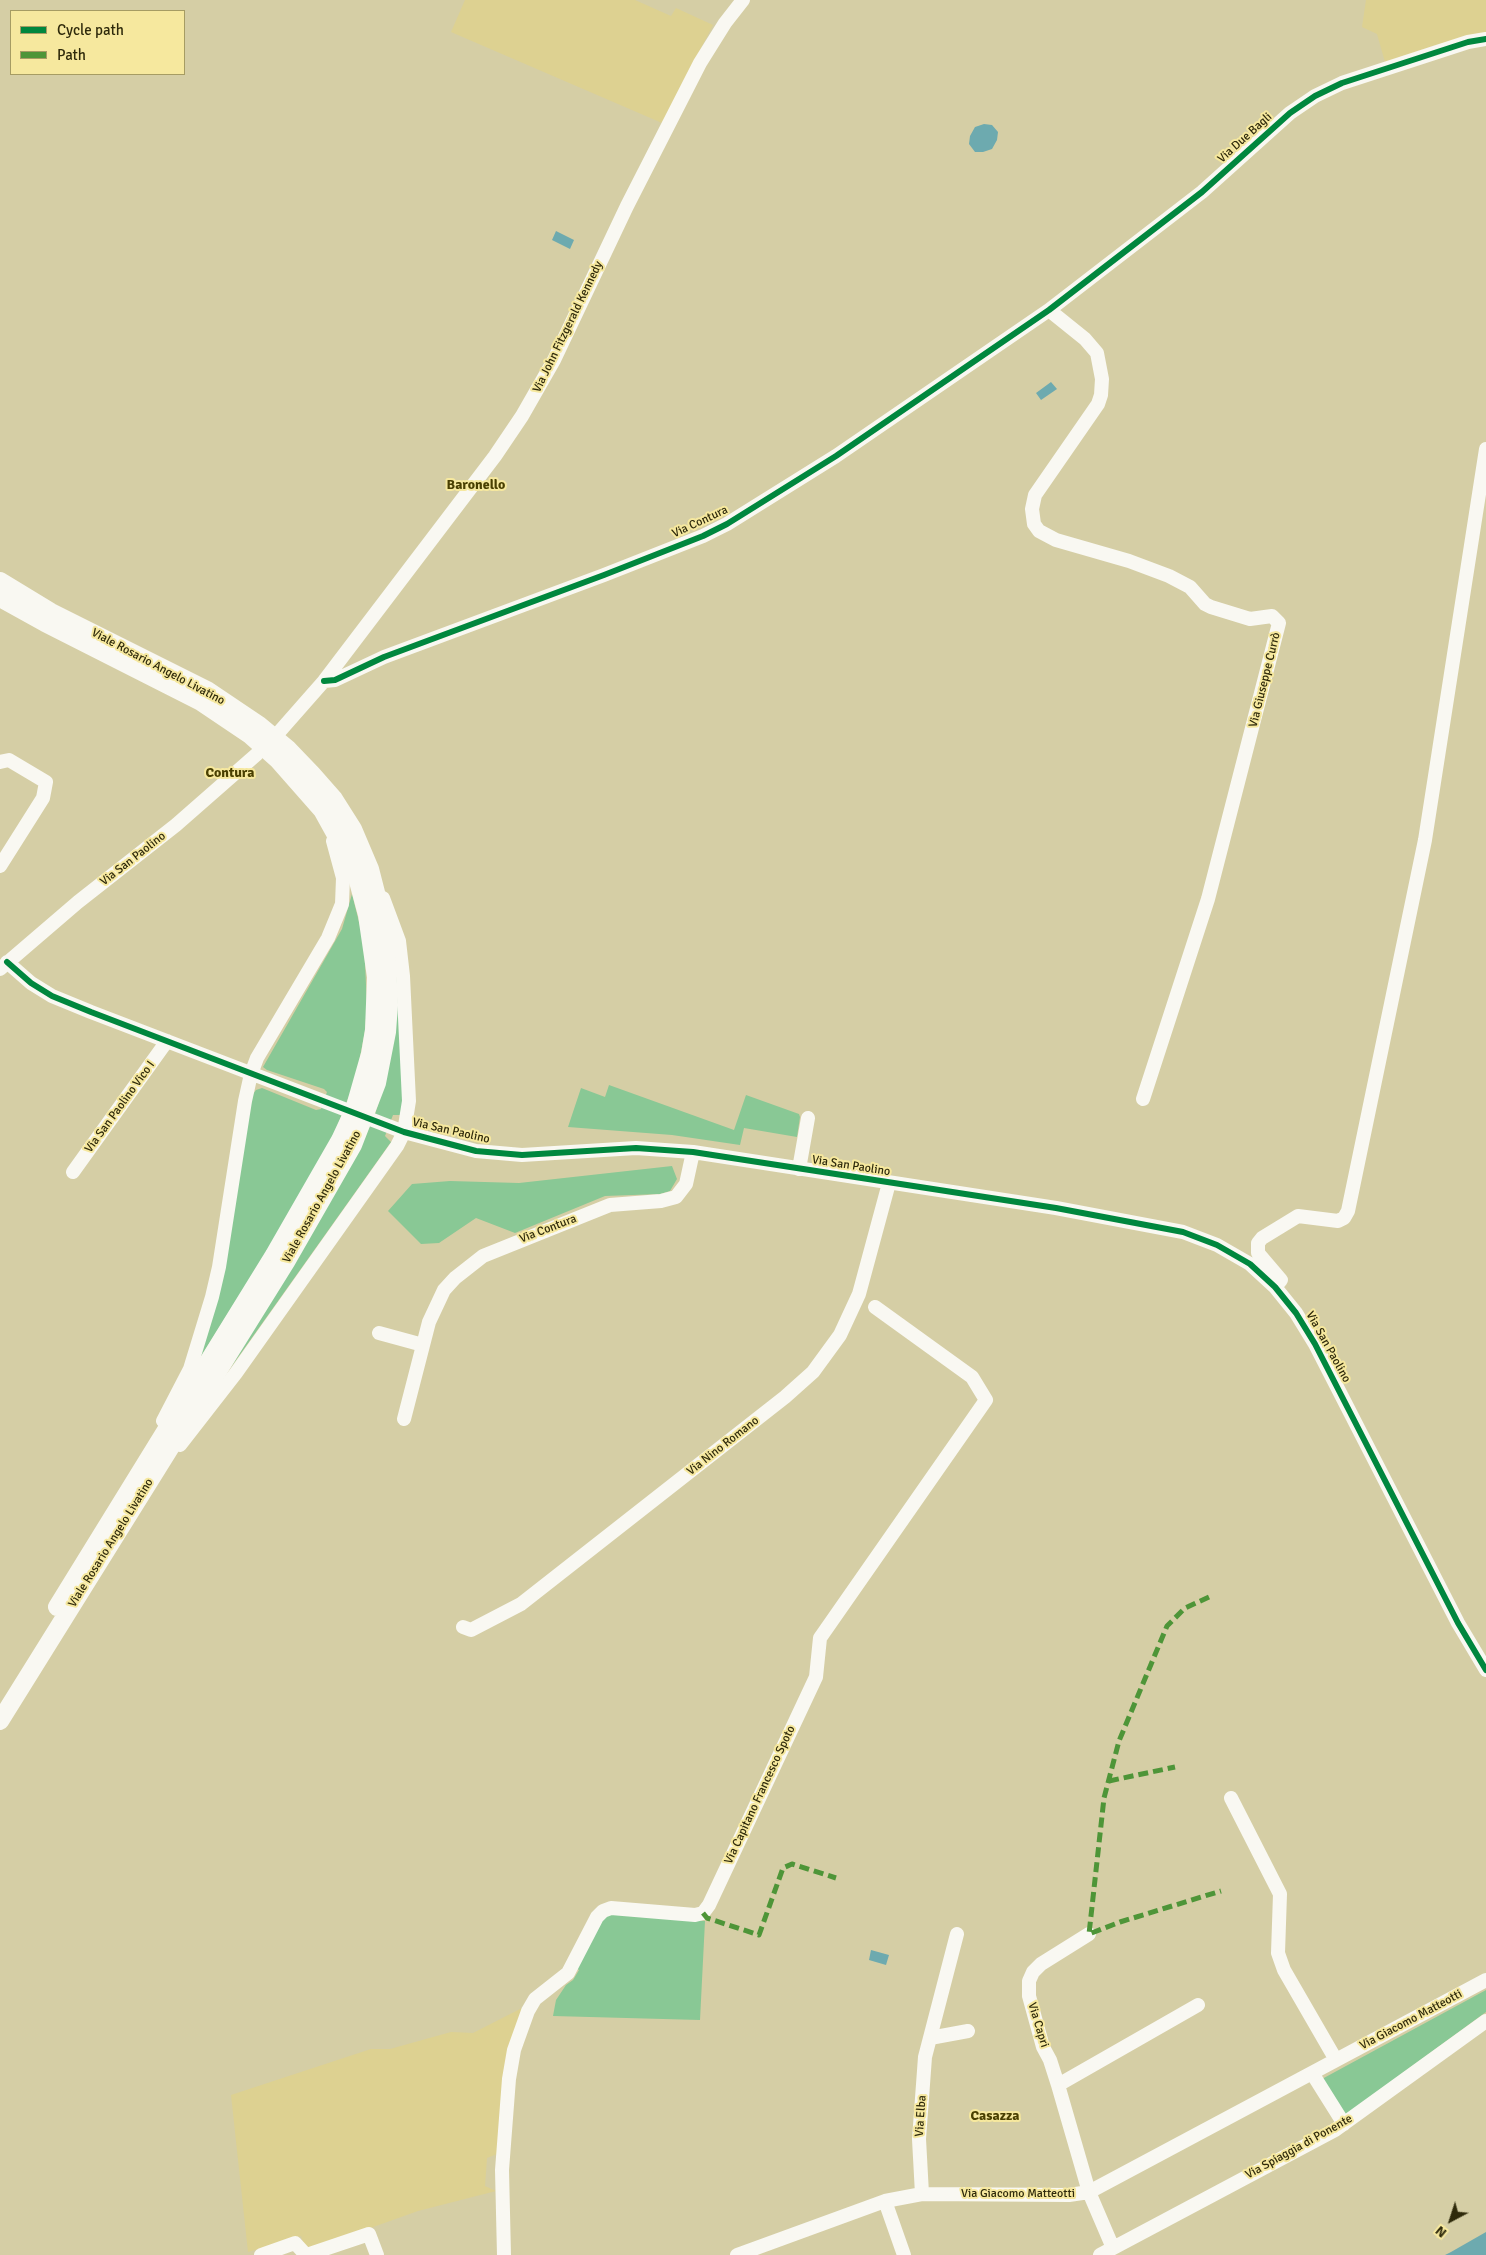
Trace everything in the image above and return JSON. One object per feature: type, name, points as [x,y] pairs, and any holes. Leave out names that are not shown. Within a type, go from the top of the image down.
[{"type":"main road","name":"Viale Rosario Angelo Livatino","points":[[0,581],[51,612],[207,690],[259,726],[288,749],[334,800],[353,829],[370,869],[381,912],[386,943],[389,1005],[383,1058],[366,1114],[353,1145],[286,1262],[0,1700]]},
{"type":"main road","name":"Viale Rosario Angelo Livatino","points":[[0,598],[45,623],[201,702],[250,735],[278,760],[322,810],[356,874],[371,930],[376,978],[375,1021],[364,1080],[354,1110],[323,1172],[0,1721]]},
{"type":"street","name":"Via John Fitzgerald Kennedy","points":[[324,681],[495,456],[522,416],[554,360],[627,206],[700,64],[725,23],[743,0]]},
{"type":"street","name":"Via Due Bagli","points":[[1049,310],[1202,192],[1290,113],[1315,96],[1342,83],[1468,42],[1486,39]]},
{"type":"street","name":"Via Contura","points":[[324,681],[335,680],[384,657],[604,575],[711,532],[836,456],[1049,310]]},
{"type":"street","name":"Via Giuseppe Currò","points":[[1049,310],[1085,339],[1097,353],[1102,380],[1101,395],[1098,404],[1035,495],[1032,509],[1034,524],[1039,530],[1056,540],[1129,561],[1169,576],[1190,587],[1204,604],[1211,607],[1250,619],[1272,616],[1279,623],[1208,899],[1143,1099]]},
{"type":"street","points":[[1275,1287],[1281,1280],[1258,1253],[1258,1243],[1262,1238],[1298,1216],[1338,1221],[1344,1218],[1348,1211],[1425,840],[1486,449]]},
{"type":"street","points":[[280,731],[324,681]]},
{"type":"street","name":"Via San Paolino","points":[[257,754],[176,825],[78,902],[4,966],[52,996],[251,1074],[404,1132],[476,1151],[522,1155],[636,1148],[693,1152],[1056,1208],[1183,1232],[1217,1245],[1250,1264],[1275,1287],[1296,1313],[1315,1344],[1458,1623],[1486,1670]]},
{"type":"street","points":[[0,762],[9,760],[46,782],[43,798],[0,866]]},
{"type":"street","points":[[130,1500],[190,1369],[202,1334],[219,1267],[245,1101],[251,1074],[257,1058],[328,938],[342,904],[344,894],[341,869],[322,810]]},
{"type":"street","points":[[130,1500],[236,1373],[397,1146],[404,1132],[409,1100],[402,967],[395,926],[370,869]]},
{"type":"street","name":"Via San Paolino Vico I","points":[[73,1172],[167,1041]]},
{"type":"street","points":[[799,1169],[808,1118]]},
{"type":"street","name":"Via Contura","points":[[404,1419],[429,1322],[444,1290],[468,1266],[482,1256],[509,1244],[610,1205],[661,1201],[676,1197],[686,1184],[693,1152]]},
{"type":"street","name":"Via Nino Romano","points":[[463,1627],[472,1630],[521,1604],[785,1397],[813,1372],[840,1335],[856,1301],[889,1183]]},
{"type":"street","name":"Via Capitano Francesco Spoto","points":[[504,2255],[502,2170],[509,2078],[514,2050],[528,2011],[535,1999],[568,1973],[597,1917],[603,1911],[611,1908],[695,1915],[703,1913],[709,1905],[816,1677],[820,1638],[826,1627],[986,1400],[972,1377],[875,1307]]},
{"type":"street","points":[[379,1333],[423,1346]]},
{"type":"street","points":[[1231,1798],[1280,1894],[1278,1953],[1284,1970],[1336,2060]]},
{"type":"street","name":"Via Elba","points":[[922,2194],[919,2139],[925,2057],[957,1934]]},
{"type":"street","name":"Via Capri","points":[[1089,1934],[1041,1964],[1033,1972],[1029,1996],[1043,2047],[1050,2060],[1090,2192],[1113,2248]]},
{"type":"street","name":"Via Giacomo Matteotti","points":[[737,2255],[885,2202],[922,2194],[1069,2195],[1090,2192],[1486,1980]]},
{"type":"street","points":[[1058,2085],[1198,2005]]},
{"type":"street","name":"Via Spiaggia di Ponente","points":[[1100,2255],[1344,2124],[1486,2020]]},
{"type":"street","points":[[930,2038],[968,2030]]},
{"type":"street","points":[[1312,2073],[1344,2124]]},
{"type":"street","points":[[885,2202],[904,2255]]},
{"type":"street","points":[[261,2255],[295,2243],[307,2255],[369,2234],[377,2255]]},
{"type":"shaded area","points":[[465,0],[635,0],[671,16],[676,8],[713,25],[662,123],[451,32]]},
{"type":"shaded area","points":[[1366,0],[1486,0],[1486,33],[1439,44],[1385,62],[1377,34],[1362,27]]},
{"type":"shaded area","points":[[522,2008],[497,2154],[487,2158],[485,2186],[496,2191],[418,2211],[306,2251],[301,2236],[248,2252],[231,2095],[371,2049],[390,2049],[451,2032],[473,2033]]},
{"type":"green space","points":[[352,894],[364,942],[367,1006],[365,1031],[356,1078],[333,1137],[267,1251],[200,1358],[253,1094],[256,1090],[262,1088],[316,1110],[321,1109],[327,1092],[324,1089],[263,1067],[342,929]]},
{"type":"green space","points":[[398,963],[405,1096],[400,1115],[393,1115],[385,1136],[391,1142],[229,1370],[360,1148],[374,1117],[384,1086]]},
{"type":"green space","points":[[609,1085],[734,1130],[746,1095],[799,1114],[797,1137],[744,1128],[740,1145],[672,1135],[568,1127],[581,1088],[605,1097]]},
{"type":"green space","points":[[672,1166],[677,1179],[670,1191],[660,1194],[605,1196],[515,1233],[476,1218],[439,1243],[421,1244],[388,1211],[412,1184],[450,1181],[519,1183]]},
{"type":"green space","points":[[616,1913],[705,1921],[700,2020],[553,2016],[556,2000],[579,1970],[576,1968],[598,1924],[606,1915]]},
{"type":"green space","points":[[1486,1990],[1486,2012],[1345,2115],[1322,2079]]},
{"type":"water","points":[[984,124],[992,125],[998,132],[997,140],[992,149],[975,152],[969,144],[970,136],[975,127]]},
{"type":"water","points":[[556,231],[574,240],[570,249],[552,240]]},
{"type":"water","points":[[1051,382],[1057,389],[1041,400],[1036,393]]},
{"type":"water","points":[[871,1950],[889,1955],[886,1965],[869,1960]]},
{"type":"water","points":[[1486,2232],[1486,2255],[1445,2255],[1451,2252]]},
{"type":"marked path","points":[[1209,1597],[1185,1608],[1167,1626],[1119,1741],[1104,1798],[1089,1934],[1120,1922],[1221,1891]]},
{"type":"marked path","points":[[1109,1781],[1175,1767]]},
{"type":"marked path","points":[[703,1913],[707,1918],[759,1935],[783,1868],[792,1864],[836,1878]]},
{"type":"cycle path","points":[[324,681],[335,680],[384,657],[604,575],[703,536],[727,524],[836,456],[1049,310],[1202,192],[1290,113],[1315,96],[1342,83],[1468,42],[1486,39]]},
{"type":"cycle path","points":[[7,962],[31,983],[52,996],[91,1012],[404,1132],[476,1151],[522,1155],[636,1148],[693,1152],[1056,1208],[1183,1232],[1217,1245],[1250,1264],[1275,1287],[1296,1313],[1315,1344],[1458,1623],[1486,1670]]},
{"type":"district","name":"Baronello","points":[[476,485]]},
{"type":"district","name":"Contura","points":[[230,773]]},
{"type":"district","name":"Casazza","points":[[995,2116]]}]
